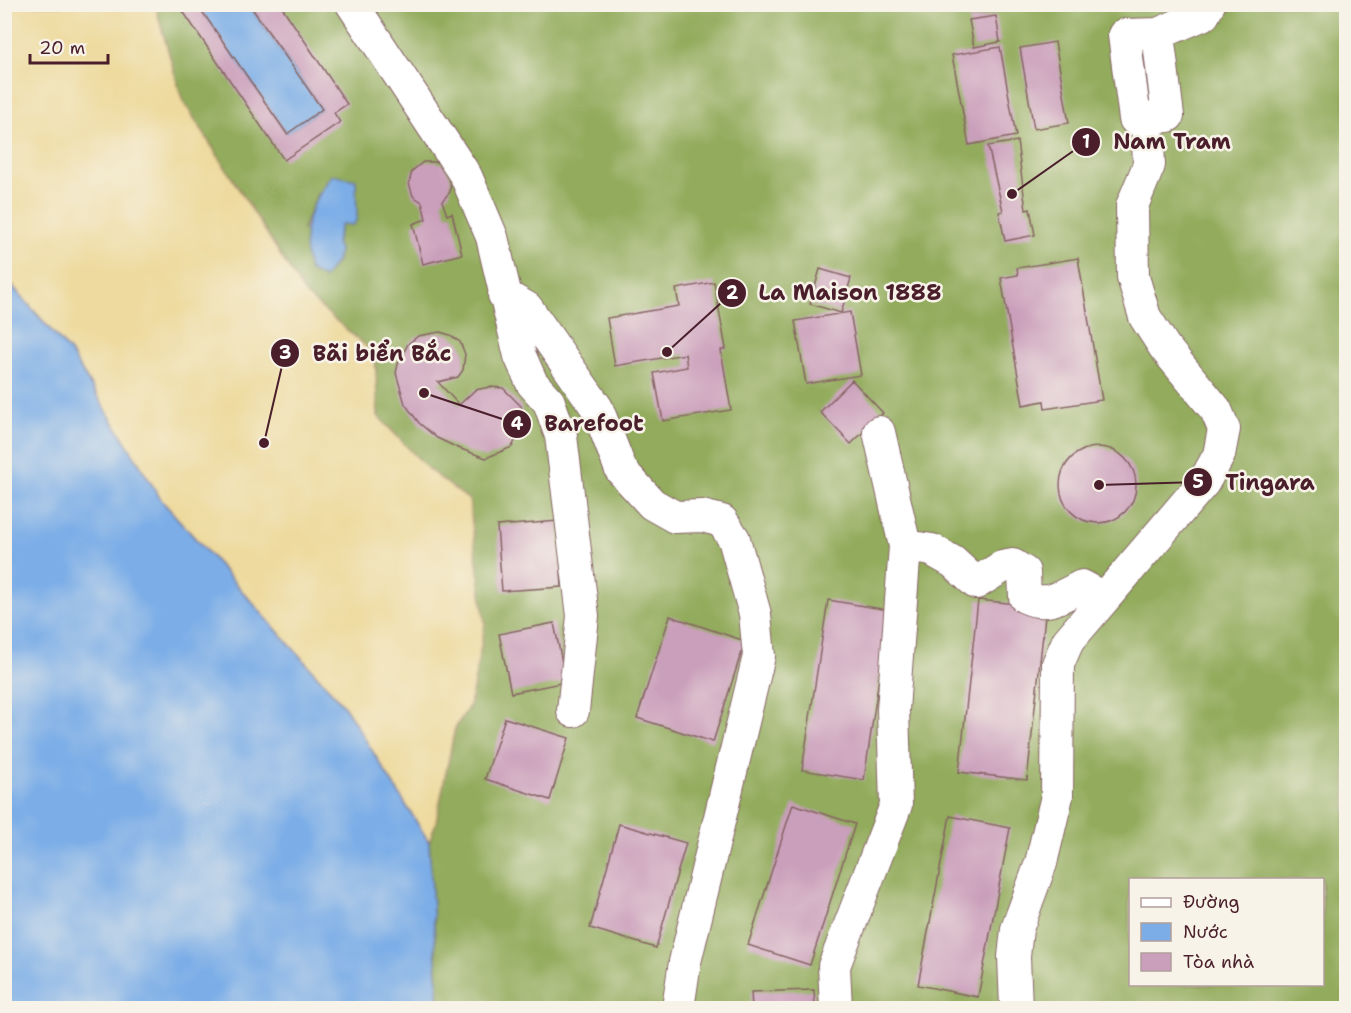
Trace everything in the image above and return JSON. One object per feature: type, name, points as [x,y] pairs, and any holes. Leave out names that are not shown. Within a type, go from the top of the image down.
[{"type":"lane","points":[[352,4],[466,176],[492,237],[520,356],[532,382],[549,402],[561,436],[583,616],[573,711]]},
{"type":"lane","points":[[1016,1008],[1014,957],[1017,929],[1041,863],[1057,796],[1058,664],[1068,641],[1204,482],[1219,455],[1224,429],[1216,410],[1165,348],[1145,317],[1133,277],[1132,206],[1149,165],[1147,118],[1135,119],[1124,35],[1158,34],[1204,14],[1209,4]]},
{"type":"lane","points":[[504,295],[527,308],[597,408],[621,470],[652,504],[675,517],[702,516],[722,521],[734,539],[755,614],[759,656],[685,962],[678,1008]]},
{"type":"lane","points":[[836,1008],[834,966],[896,805],[893,710],[905,546],[879,432]]},
{"type":"lane","points":[[905,546],[932,550],[953,562],[976,583],[1002,567],[1013,565],[1024,572],[1025,597],[1033,601],[1052,603],[1082,586],[1104,598]]},
{"type":"green space","points":[[155,5],[1346,5],[1346,1008],[439,1008],[429,842],[436,822],[455,728],[470,705],[469,500],[428,469],[378,416],[375,354],[305,294],[182,99]],"holes":[[[318,194],[341,224],[336,243],[339,250],[303,229]]]},
{"type":"sand","points":[[4,5],[155,5],[182,99],[305,294],[375,354],[378,416],[428,469],[469,500],[485,624],[470,705],[455,728],[436,822],[429,842],[345,707],[162,501],[70,352],[5,277]]},
{"type":"water","points":[[197,5],[249,5],[322,109],[287,134]]},
{"type":"water","points":[[332,175],[356,180],[357,219],[353,225],[341,224],[336,243],[339,250],[336,262],[324,278],[309,270],[305,243],[312,209]]},
{"type":"water","points":[[4,277],[70,352],[162,501],[345,707],[429,842],[439,1008],[5,1008]]},
{"type":"building","points":[[178,4],[197,4],[287,134],[322,109],[249,4],[280,4],[347,104],[334,113],[340,122],[284,160]]},
{"type":"building","points":[[996,16],[1000,42],[974,47],[969,20]]},
{"type":"building","points":[[1055,42],[1069,123],[1034,129],[1020,48]]},
{"type":"building","points":[[1000,47],[1016,136],[969,145],[952,55]]},
{"type":"building","points":[[1017,141],[1026,210],[1030,209],[1035,235],[1005,241],[999,212],[1003,211],[988,146]]},
{"type":"building","points":[[423,162],[443,164],[451,177],[450,192],[442,201],[447,215],[452,213],[462,254],[423,264],[413,224],[426,219],[422,202],[413,196],[409,183],[412,171]]},
{"type":"building","points":[[1078,258],[1102,400],[1045,409],[1044,401],[1023,405],[1001,278],[1018,275],[1017,268]]},
{"type":"building","points":[[820,269],[851,278],[841,313],[810,304]]},
{"type":"building","points":[[714,282],[726,349],[721,350],[731,410],[663,421],[654,373],[687,367],[685,354],[615,366],[607,318],[679,306],[676,289]]},
{"type":"building","points":[[850,312],[861,375],[806,384],[795,321]]},
{"type":"building","points":[[440,332],[460,342],[465,354],[463,370],[458,377],[438,382],[459,405],[475,390],[490,387],[503,388],[521,406],[523,425],[512,447],[486,458],[458,448],[437,438],[419,423],[405,404],[396,373],[398,364],[408,344],[418,336]]},
{"type":"building","points":[[852,380],[883,413],[851,444],[820,412]]},
{"type":"building","points":[[1091,447],[1105,447],[1119,453],[1130,464],[1136,478],[1133,500],[1125,512],[1105,523],[1091,523],[1077,517],[1066,506],[1060,492],[1060,478],[1066,464],[1077,453]]},
{"type":"building","points":[[558,521],[562,587],[502,591],[497,526]]},
{"type":"building","points":[[828,600],[889,610],[864,780],[802,770]]},
{"type":"building","points":[[978,600],[1046,607],[1027,780],[959,772]]},
{"type":"building","points":[[670,616],[745,641],[713,742],[637,718]]},
{"type":"building","points":[[554,623],[566,682],[511,693],[499,634]]},
{"type":"building","points":[[505,718],[569,738],[550,800],[485,779]]},
{"type":"building","points":[[793,804],[855,824],[810,965],[748,945]]},
{"type":"building","points":[[950,816],[1010,828],[978,997],[918,985]]},
{"type":"building","points":[[619,824],[686,843],[656,948],[590,928]]},
{"type":"building","points":[[814,990],[815,1008],[752,1008],[751,992]]},
{"type":"place","name":"Nam Tram","points":[[1012,194]]},
{"type":"place","name":"La Maison 1888","points":[[667,352]]},
{"type":"place","name":"Barefoot","points":[[424,393]]},
{"type":"place","name":"Bãi biển Bắc","points":[[264,443]]},
{"type":"place","name":"Tingara","points":[[1099,485]]}]
